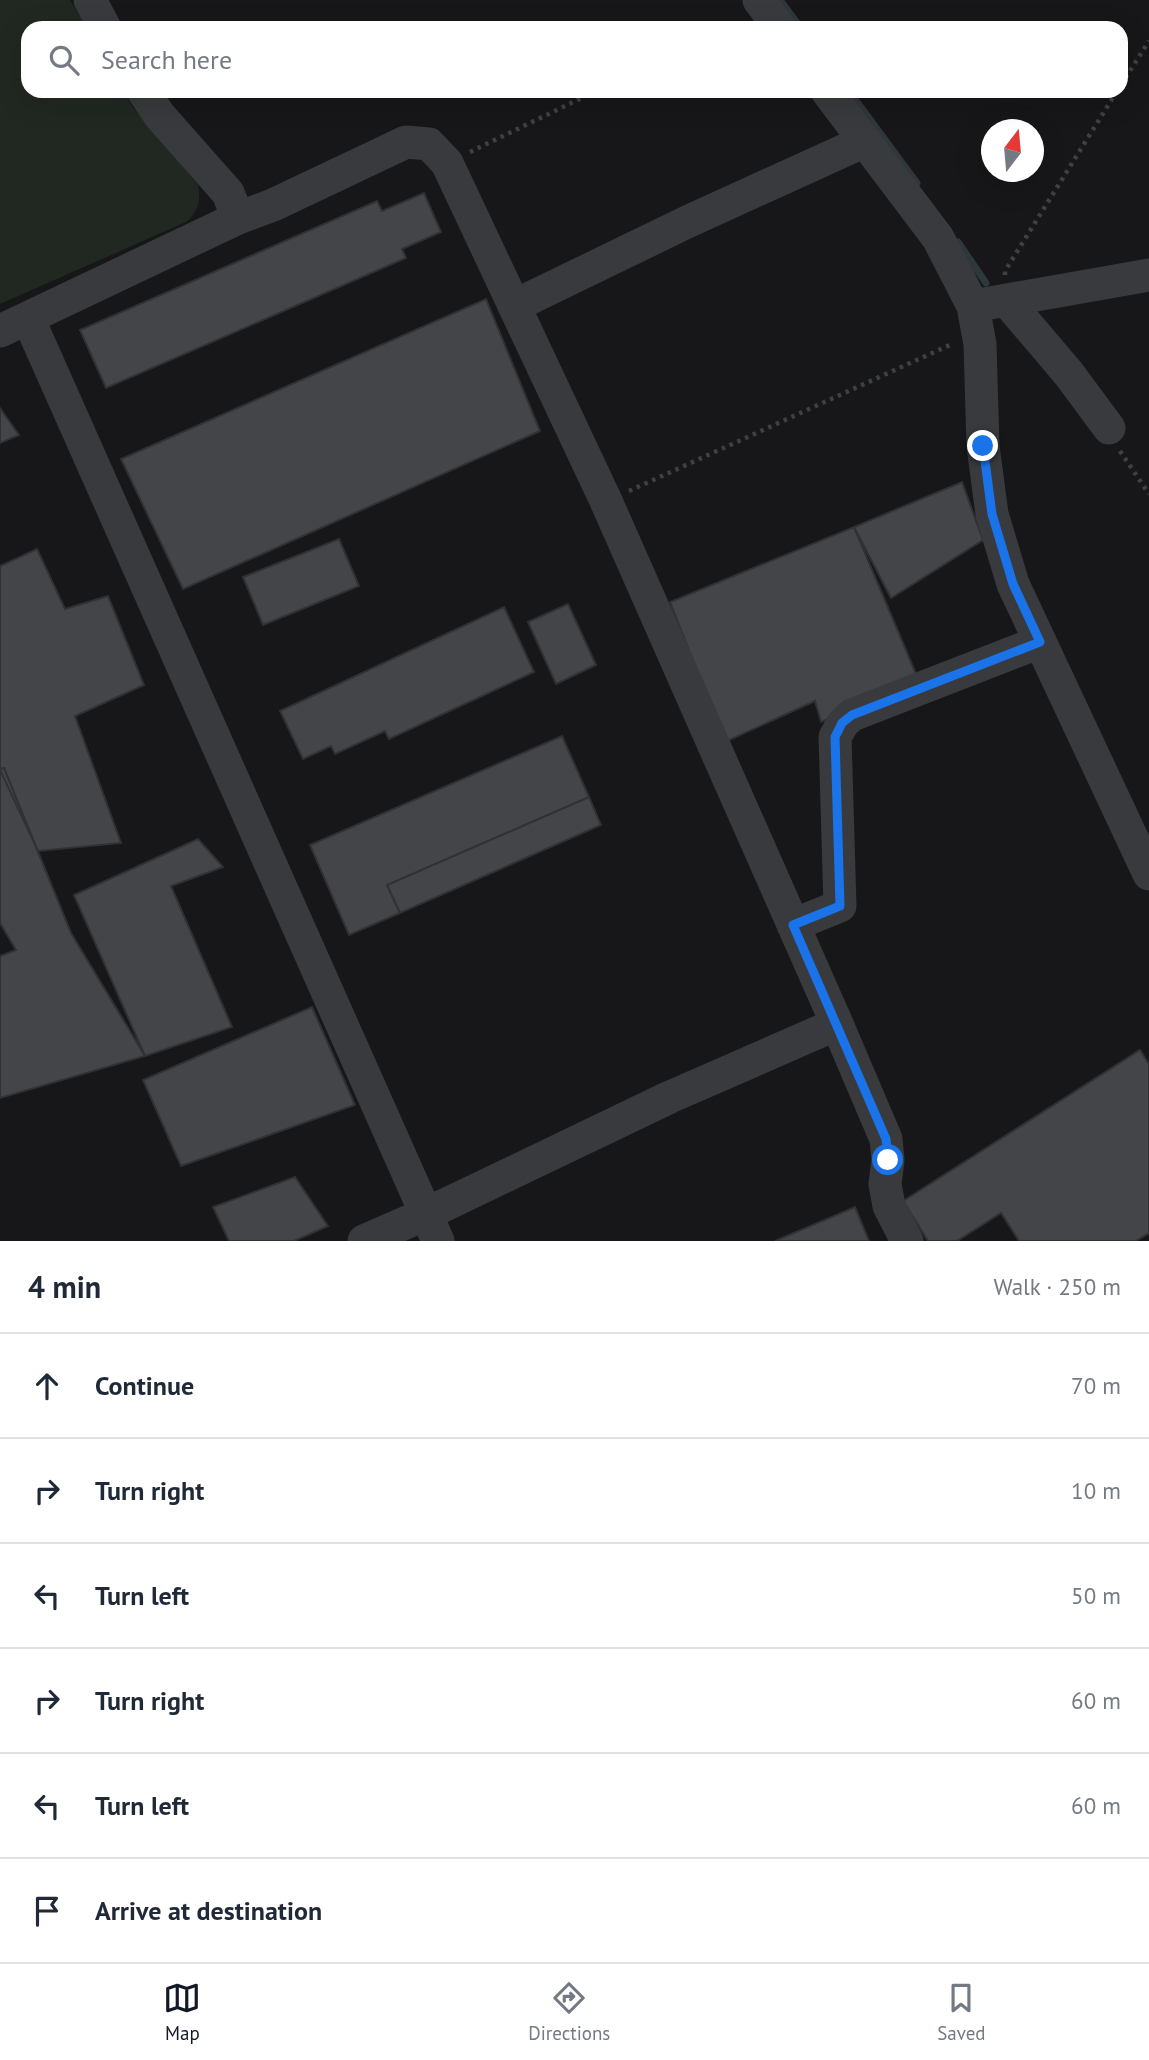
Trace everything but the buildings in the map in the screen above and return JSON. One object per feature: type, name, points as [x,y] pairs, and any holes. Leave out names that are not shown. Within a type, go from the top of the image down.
[{"type":"street","points":[[90,0],[100,21]]},
{"type":"street","points":[[759,0],[775,21]]},
{"type":"street","points":[[148,98],[160,116],[228,193],[238,218]]},
{"type":"street","points":[[832,98],[939,238],[973,306],[980,344],[983,446],[992,514],[1013,584],[1149,874]]},
{"type":"street","points":[[514,306],[687,222],[865,141]]},
{"type":"street","points":[[432,1227],[14,325],[238,218],[272,205],[406,142],[429,144],[447,163],[606,501],[886,1139],[888,1160],[885,1184],[889,1206],[907,1241]]},
{"type":"street","points":[[973,306],[1149,275]]},
{"type":"street","points":[[1007,301],[1069,374],[1109,428]]},
{"type":"street","points":[[793,925],[840,906],[835,737],[842,723],[852,715],[1040,642]]},
{"type":"street","points":[[363,1241],[432,1227],[670,1097],[837,1024]]},
{"type":"path","points":[[1128,74],[1149,41]]},
{"type":"path","points":[[447,163],[582,98]]},
{"type":"path","points":[[1007,301],[1005,271],[1113,98]]},
{"type":"path","points":[[606,501],[952,344],[980,344]]},
{"type":"path","points":[[1109,428],[1111,438],[1149,494]]},
{"type":"shaded area","points":[[0,0],[70,0],[83,21],[21,21],[21,98],[127,98],[198,185],[198,205],[186,222],[0,304]]},
{"type":"waterway","points":[[780,0],[796,21]]},
{"type":"waterway","points":[[854,98],[917,183]]},
{"type":"waterway","points":[[958,242],[986,283]]},
{"type":"route","points":[[888,1160],[886,1139],[793,925],[840,906],[835,737],[842,723],[852,715],[1040,642],[1013,584],[992,514],[983,446]]}]
